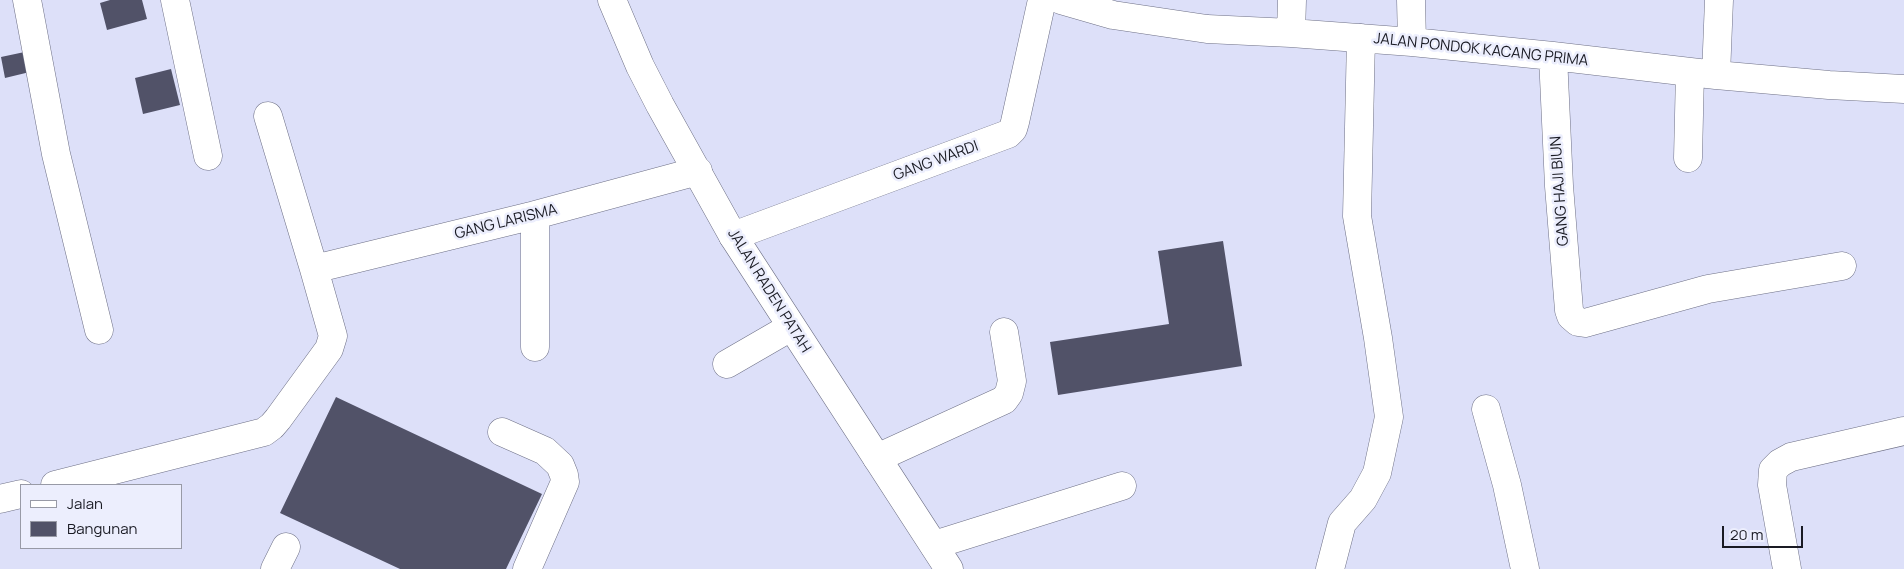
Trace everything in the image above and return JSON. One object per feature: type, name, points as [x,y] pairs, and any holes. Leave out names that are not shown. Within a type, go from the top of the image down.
[{"type":"street","points":[[27,0],[56,154],[100,330]]},
{"type":"street","points":[[174,0],[208,156]]},
{"type":"street","name":"JALAN RADEN PATAH","points":[[612,0],[640,66],[733,236],[949,569]]},
{"type":"street","name":"GANG WARDI","points":[[733,236],[1008,134],[1015,122],[1042,0]]},
{"type":"street","name":"JALAN PONDOK KACANG PRIMA","points":[[1061,0],[1114,7],[1207,29],[1412,42],[1829,86],[1904,89]]},
{"type":"street","points":[[1291,33],[1292,0]]},
{"type":"street","points":[[1410,0],[1412,42]]},
{"type":"street","points":[[1688,158],[1703,73],[1719,0]]},
{"type":"street","points":[[1330,569],[1342,523],[1363,499],[1377,473],[1389,417],[1378,338],[1357,216],[1361,38]]},
{"type":"street","name":"GANG HAJI BIUN","points":[[1553,56],[1559,186],[1569,310],[1571,316],[1578,322],[1585,323],[1708,289],[1842,266]]},
{"type":"street","points":[[59,484],[264,432],[272,426],[330,349],[332,336],[268,116]]},
{"type":"street","name":"GANG LARISMA","points":[[314,269],[535,215],[698,171]]},
{"type":"street","points":[[535,215],[535,347]]},
{"type":"street","points":[[727,364],[791,326]]},
{"type":"street","points":[[877,458],[1004,400],[1009,393],[1012,381],[1004,332]]},
{"type":"street","points":[[1486,409],[1507,485],[1525,569]]},
{"type":"street","points":[[1787,569],[1772,485],[1773,470],[1780,463],[1792,457],[1904,431]]},
{"type":"street","points":[[502,432],[545,451],[560,465],[564,475],[565,482],[527,569]]},
{"type":"street","points":[[934,545],[1122,486]]},
{"type":"street","points":[[0,499],[20,494]]},
{"type":"building","points":[[110,0],[142,0],[147,19],[107,30],[100,3]]},
{"type":"building","points":[[34,50],[38,70],[5,78],[1,57]]},
{"type":"building","points":[[171,69],[180,105],[143,114],[135,78]]},
{"type":"building","points":[[1223,241],[1242,366],[1058,395],[1050,342],[1169,324],[1158,251]]},
{"type":"building","points":[[336,397],[542,494],[506,569],[400,569],[280,513]]}]
